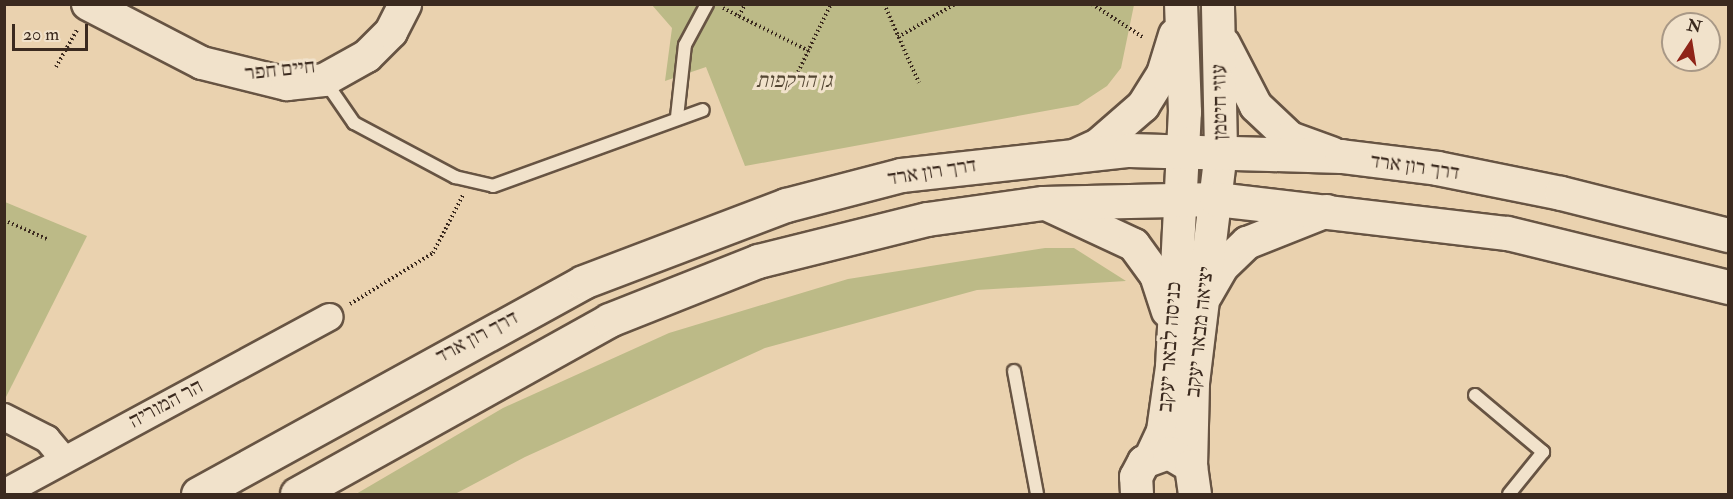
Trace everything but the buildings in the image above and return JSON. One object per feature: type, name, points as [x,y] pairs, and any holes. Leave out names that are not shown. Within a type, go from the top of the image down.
[{"type":"main road","name":"דרך רון ארד","points":[[198,495],[475,337],[664,247],[786,205],[901,175],[1076,154],[1221,150],[1341,156],[1437,168],[1549,190],[1728,235]]},
{"type":"main road","points":[[297,495],[609,320],[685,289],[837,238],[1043,203],[1181,198],[1331,210],[1507,233],[1728,287]]},
{"type":"street","name":"חיים חפר","points":[[89,5],[233,75],[287,84],[367,56],[391,32],[405,4]]},
{"type":"street","points":[[1076,154],[1098,145],[1143,106],[1171,54],[1180,4]]},
{"type":"street","name":"עוזי חיטמן","points":[[1180,4],[1183,151],[1181,198]]},
{"type":"street","points":[[1218,9],[1231,64],[1256,106],[1290,138],[1341,156]]},
{"type":"street","name":"עוזי חיטמן","points":[[1216,199],[1221,150],[1218,9]]},
{"type":"street","name":"כניסה לבאר יעקב","points":[[1137,494],[1136,477],[1150,457],[1163,431],[1181,198]]},
{"type":"street","name":"יציאה מבאר יעקב","points":[[1193,480],[1201,304],[1216,199]]},
{"type":"street","points":[[1043,203],[1134,245],[1156,275],[1172,322]]},
{"type":"street","points":[[1201,304],[1222,267],[1247,243],[1296,219],[1331,210]]},
{"type":"street","name":"הר המוריה","points":[[4,493],[63,458],[328,317]]},
{"type":"street","points":[[4,417],[47,439],[63,458]]},
{"type":"street","points":[[1150,457],[1169,453],[1193,480]]},
{"type":"lane","points":[[677,117],[685,45],[707,4]]},
{"type":"lane","points":[[321,74],[354,123],[466,180],[493,186],[677,117],[703,110]]},
{"type":"lane","points":[[1014,371],[1037,495]]},
{"type":"lane","points":[[1475,395],[1543,452],[1509,495]]},
{"type":"path","points":[[717,4],[809,51]]},
{"type":"path","points":[[739,16],[745,4]]},
{"type":"path","points":[[796,76],[831,4]]},
{"type":"path","points":[[884,4],[919,83]]},
{"type":"path","points":[[898,37],[955,4]]},
{"type":"path","points":[[1092,4],[1171,54]]},
{"type":"path","points":[[56,67],[89,5]]},
{"type":"path","points":[[328,317],[433,253],[461,205],[466,180]]},
{"type":"path","points":[[4,220],[47,240]]},
{"type":"green space","name":"גן הרקפות","points":[[652,5],[1134,5],[1121,68],[1107,86],[1078,105],[745,166],[706,67],[665,81],[672,28]]},
{"type":"green space","points":[[5,202],[87,236],[4,399]]},
{"type":"green space","points":[[1045,248],[1074,248],[1126,281],[977,290],[765,348],[525,457],[455,494],[356,494],[503,408],[669,333],[848,279]]}]
